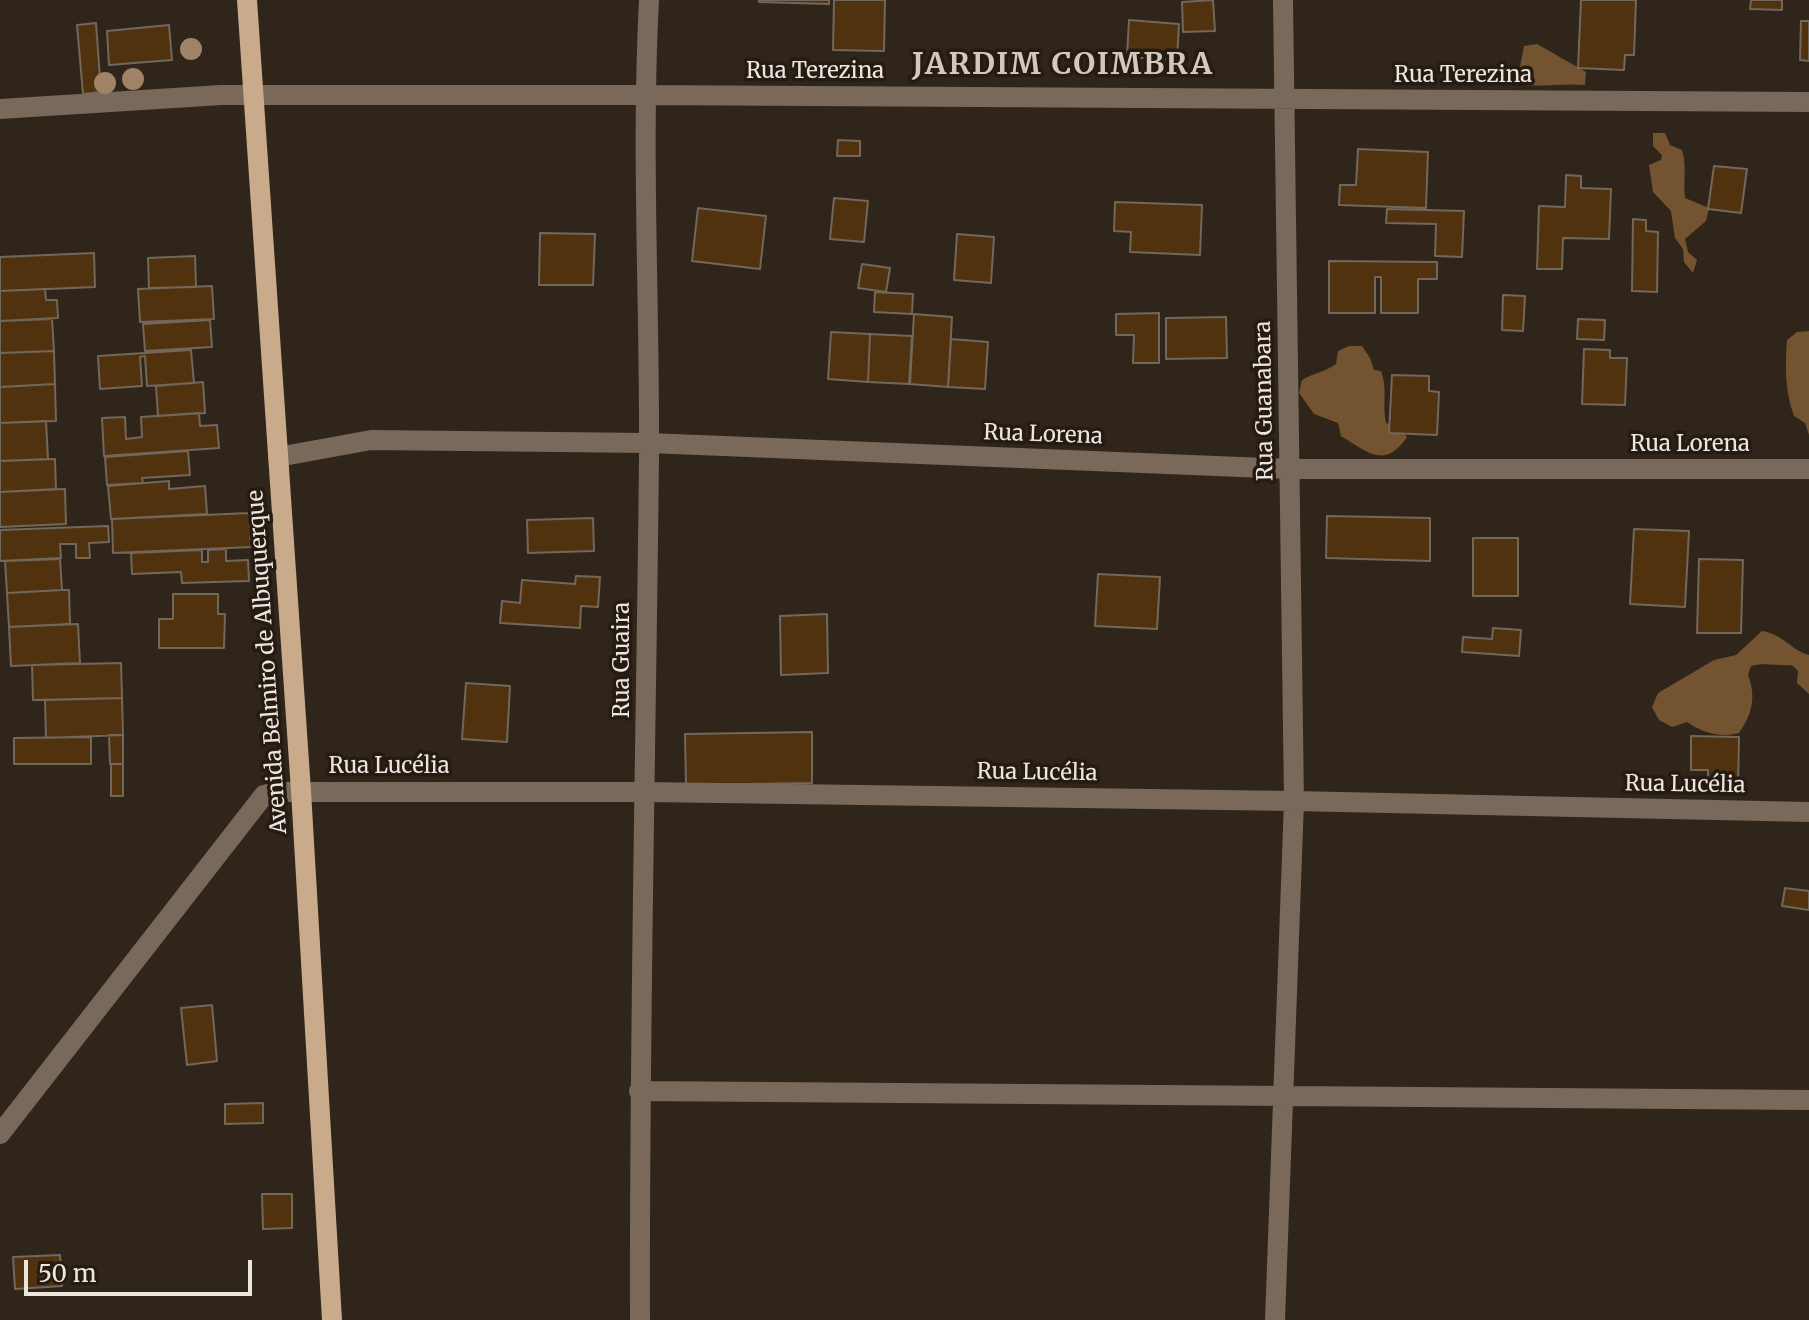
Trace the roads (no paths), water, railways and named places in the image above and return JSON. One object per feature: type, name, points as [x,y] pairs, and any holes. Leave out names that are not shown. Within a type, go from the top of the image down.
[{"type":"main road","name":"Avenida Belmiro de Albuquerque","points":[[247,0],[301,791],[332,1320]]},
{"type":"street","name":"Rua Guaira","points":[[640,1320],[639,1091],[649,443],[644,95],[649,0]]},
{"type":"street","name":"Rua Guanabara","points":[[1275,1320],[1294,801],[1283,0]]},
{"type":"street","name":"Rua Terezina","points":[[0,109],[252,95],[1809,102]]},
{"type":"street","name":"Rua Lorena","points":[[278,457],[371,440],[649,443],[1290,469],[1809,469]]},
{"type":"street","name":"Rua Lucélia","points":[[0,1134],[264,795],[277,792],[646,792],[1809,812]]},
{"type":"street","points":[[639,1091],[1809,1100]]},
{"type":"district","name":"JARDIM COIMBRA","points":[[1063,66]]}]
